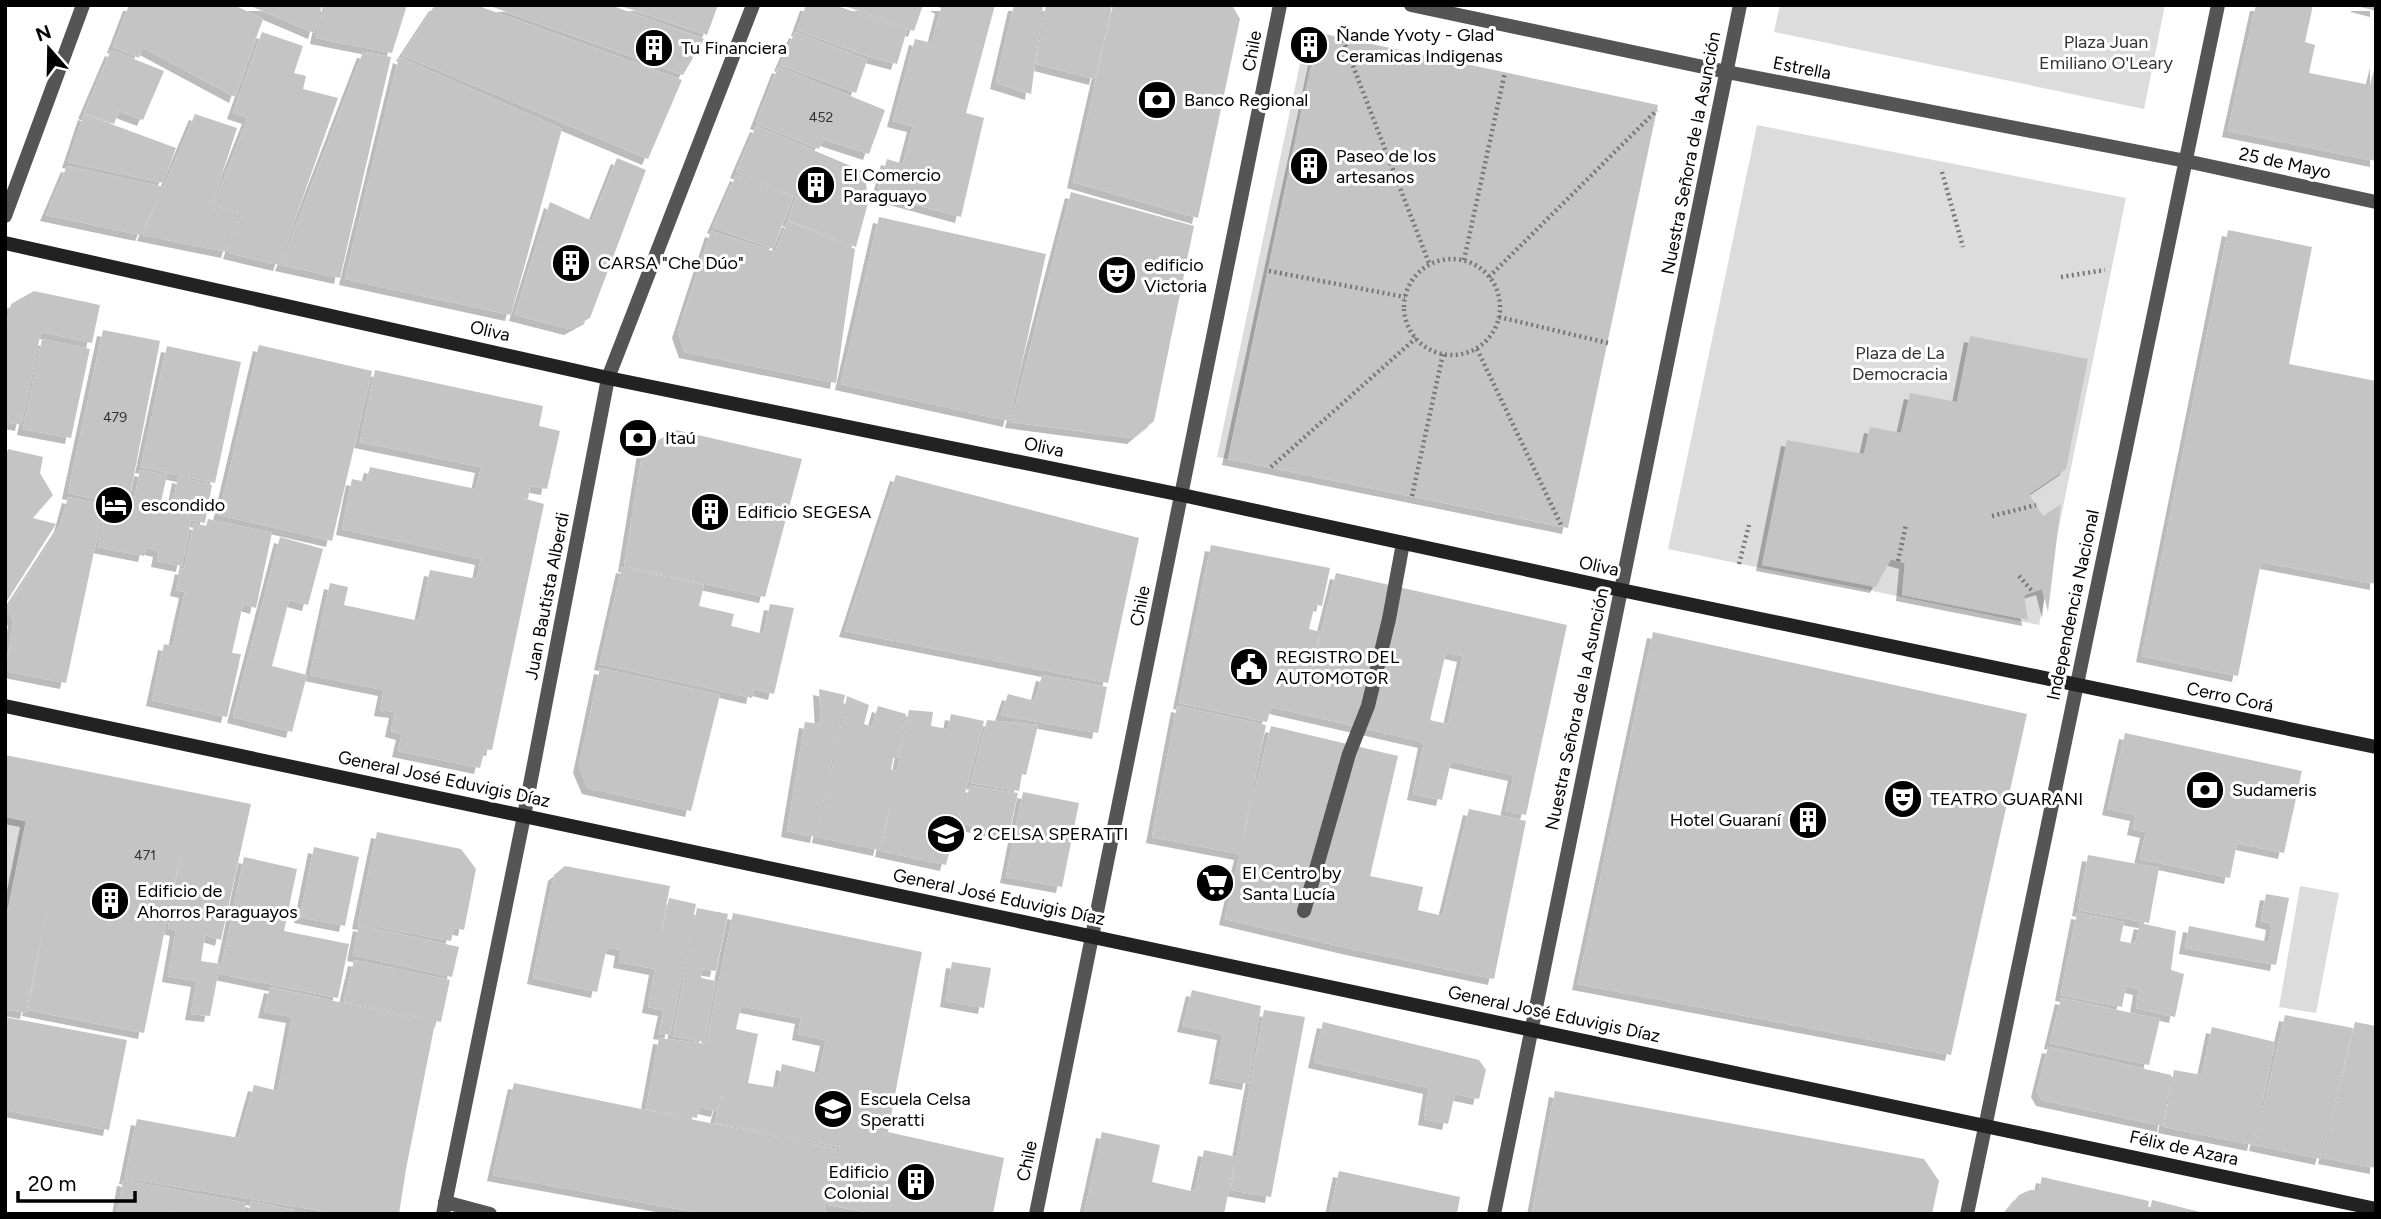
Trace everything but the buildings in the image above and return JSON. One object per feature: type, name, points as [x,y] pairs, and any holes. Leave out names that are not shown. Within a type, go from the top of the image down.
[{"type":"street","points":[[5,216],[83,5]]},
{"type":"street","name":"Juan Bautista Alberdi","points":[[444,1208],[524,816],[608,378],[753,5]]},
{"type":"street","name":"Chile","points":[[1036,1214],[1280,5]]},
{"type":"street","name":"Estrella","points":[[1411,5],[1727,72],[2186,161]]},
{"type":"street","name":"Nuestra Señora de la Asunción","points":[[1494,1214],[1740,5]]},
{"type":"street","name":"Independencia Nacional","points":[[1967,1214],[2218,5]]},
{"type":"street","name":"25 de Mayo","points":[[2186,161],[2376,202]]},
{"type":"street","name":"Oliva","points":[[5,243],[608,378],[1182,495],[1621,590],[2077,684]]},
{"type":"street","points":[[1304,911],[1349,754],[1368,706],[1389,619],[1403,543]]},
{"type":"street","name":"Cerro Corá","points":[[2077,684],[2376,747]]},
{"type":"street","name":"General José Eduvigis Díaz","points":[[5,706],[1984,1125]]},
{"type":"street","name":"Félix de Azara","points":[[1984,1125],[2376,1209]]},
{"type":"street","points":[[444,1208],[490,1214]]},
{"type":"path","points":[[1343,40],[1429,263]]},
{"type":"path","points":[[1464,260],[1505,72]]},
{"type":"path","points":[[1489,277],[1657,110]]},
{"type":"path","points":[[1942,173],[1963,247]]},
{"type":"path","points":[[1444,259],[1464,260],[1475,265],[1496,287],[1500,302],[1499,317],[1493,331],[1477,349],[1455,355],[1443,354],[1424,346],[1416,338],[1405,320],[1403,304],[1407,288],[1416,274],[1429,263],[1444,259]]},
{"type":"path","points":[[2061,277],[2105,270]]},
{"type":"path","points":[[1269,271],[1405,297]]},
{"type":"path","points":[[1499,317],[1608,342]]},
{"type":"path","points":[[1271,467],[1416,338]]},
{"type":"path","points":[[1477,349],[1562,527]]},
{"type":"path","points":[[1412,496],[1443,354]]},
{"type":"path","points":[[1992,516],[2036,505]]},
{"type":"path","points":[[1739,564],[1749,525]]},
{"type":"path","points":[[1898,561],[1906,525]]},
{"type":"path","points":[[2018,576],[2033,592]]},
{"type":"green space","name":"Plaza Juan Emiliano O'Leary","points":[[1780,5],[2165,5],[2144,109],[1774,32]]},
{"type":"green space","points":[[1301,59],[1311,60],[1228,459],[1217,457]]},
{"type":"green space","name":"Plaza de La Democracia","points":[[1757,125],[2126,198],[2039,625],[1668,549]]},
{"type":"green space","points":[[5,817],[26,821],[8,909],[5,908]]},
{"type":"green space","points":[[2300,886],[2339,893],[2316,1013],[2279,1007]]},
{"type":"place","name":"Ñande Yvoty - Glad Ceramicas Indigenas","points":[[1309,45]]},
{"type":"place","name":"Tu Financiera","points":[[654,48]]},
{"type":"place","name":"Banco Regional","points":[[1157,100]]},
{"type":"place","name":"Paseo de los artesanos","points":[[1309,166]]},
{"type":"place","name":"El Comercio Paraguayo","points":[[816,185]]},
{"type":"place","name":"CARSA \"Che Dúo\"","points":[[571,263]]},
{"type":"place","name":"edificio Victoria","points":[[1117,275]]},
{"type":"place","name":"Itaú","points":[[638,438]]},
{"type":"place","name":"escondido","points":[[114,505]]},
{"type":"place","name":"Edificio SEGESA","points":[[710,512]]},
{"type":"place","name":"REGISTRO DEL AUTOMOTOR","points":[[1249,667]]},
{"type":"place","name":"Sudameris","points":[[2205,790]]},
{"type":"place","name":"TEATRO GUARANI","points":[[1903,799]]},
{"type":"place","name":"Hotel Guaraní","points":[[1808,820]]},
{"type":"place","name":"2 CELSA SPERATTI","points":[[946,834]]},
{"type":"place","name":"El Centro by Santa Lucía","points":[[1215,883]]},
{"type":"place","name":"Edificio de Ahorros Paraguayos","points":[[110,901]]},
{"type":"place","name":"Escuela Celsa Speratti","points":[[833,1109]]},
{"type":"place","name":"Edificio Colonial","points":[[916,1182]]}]
